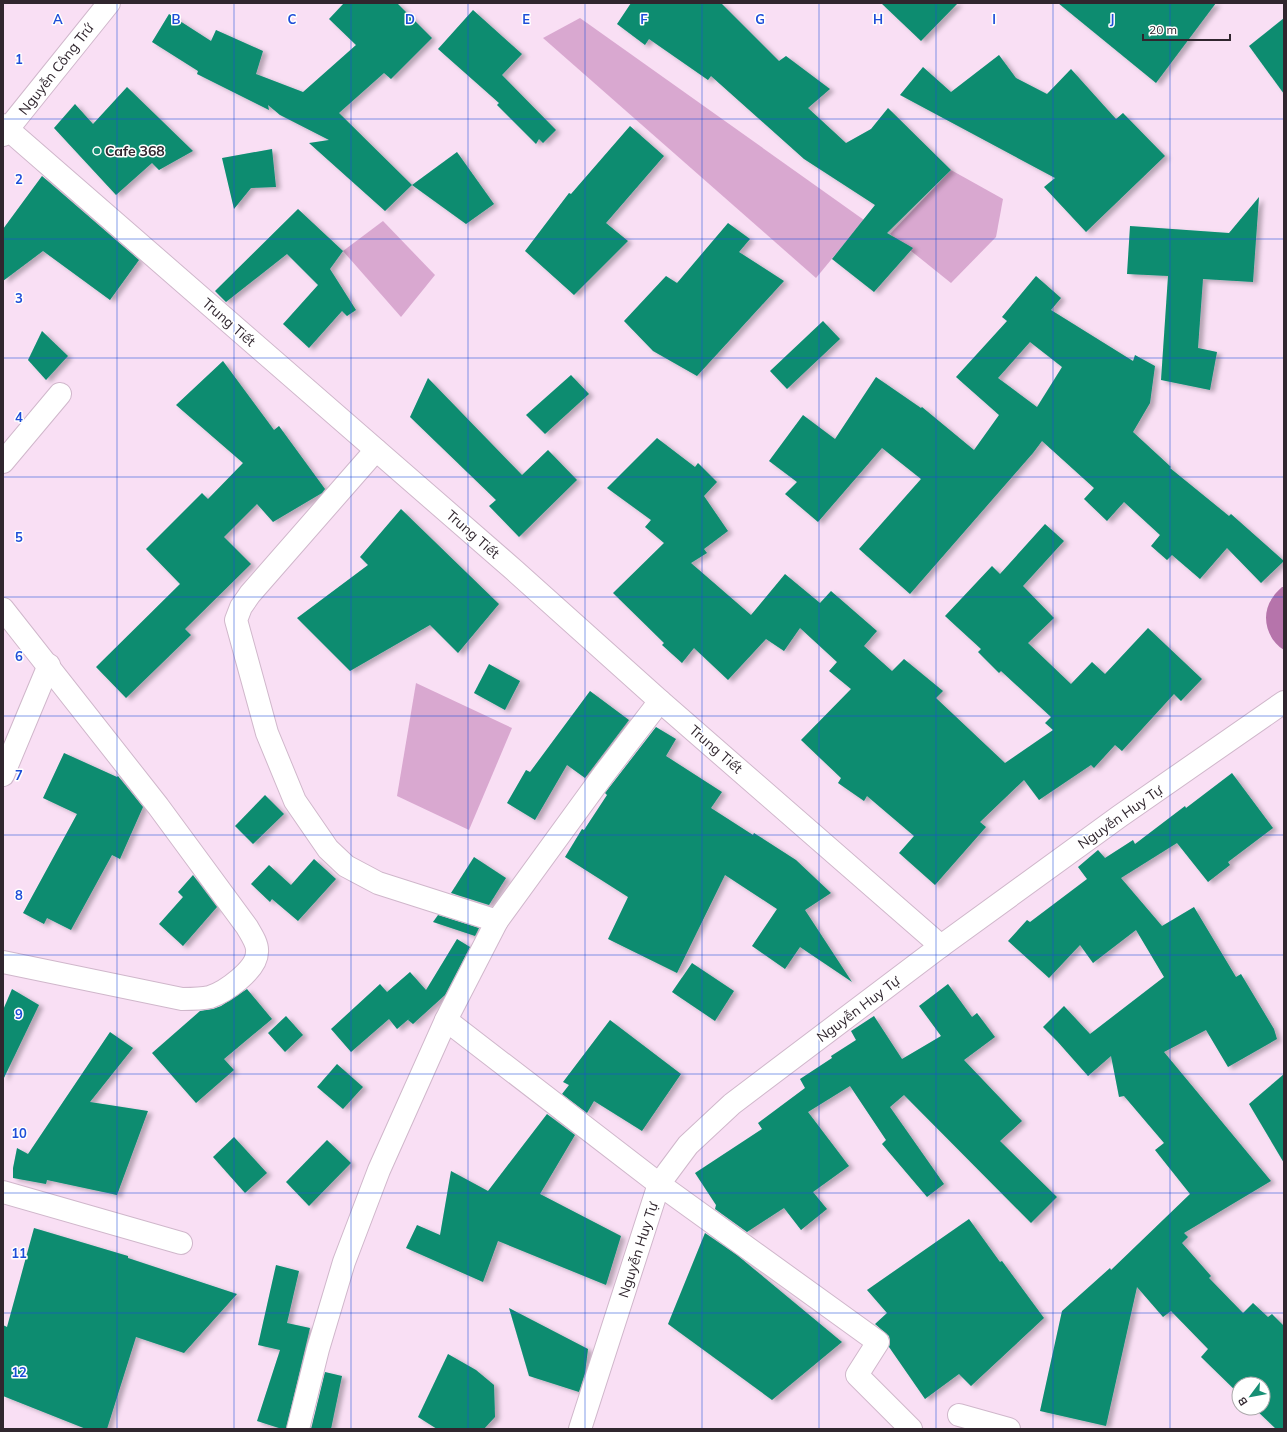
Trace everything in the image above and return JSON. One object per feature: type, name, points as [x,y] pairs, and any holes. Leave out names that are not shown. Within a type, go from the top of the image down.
[{"type":"street","name":"Nguyễn Công Trứ","points":[[5,130],[109,3]]},
{"type":"street","name":"Trung Tiết","points":[[5,130],[514,570],[660,701],[941,946]]},
{"type":"street","points":[[3,462],[60,394]]},
{"type":"street","points":[[376,450],[250,594],[241,607],[236,620],[240,636],[267,733],[295,801],[328,849],[346,866],[378,883],[497,920]]},
{"type":"street","points":[[3,609],[49,665],[158,806],[247,927],[256,944],[258,952],[255,962],[248,971],[227,988],[208,997],[182,1000],[3,962]]},
{"type":"street","points":[[3,775],[49,665]]},
{"type":"street","points":[[298,1429],[318,1349],[344,1262],[379,1170],[446,1020],[497,920],[604,774],[660,701]]},
{"type":"street","name":"Nguyễn Huy Tự","points":[[580,1429],[659,1184],[688,1145],[732,1104],[941,946],[1120,816],[1284,702]]},
{"type":"street","points":[[446,1020],[659,1184],[878,1342],[857,1375],[911,1429]]},
{"type":"street","points":[[3,1192],[181,1243]]},
{"type":"street","points":[[959,1415],[1009,1429]]},
{"type":"shaded area","points":[[580,18],[864,220],[816,278],[543,38]]},
{"type":"shaded area","points":[[951,170],[1003,199],[996,237],[951,283],[890,234]]},
{"type":"shaded area","points":[[383,221],[435,275],[401,317],[343,251]]},
{"type":"shaded area","points":[[1282,587],[1284,587],[1284,650],[1269,633],[1266,618],[1269,604],[1275,594]]},
{"type":"shaded area","points":[[416,683],[512,728],[469,830],[397,796]]},
{"type":"building","points":[[344,3],[397,3],[432,38],[391,79],[384,73],[339,113],[412,185],[385,211],[309,143],[329,140],[280,115],[268,105],[269,110],[197,74],[198,71],[152,42],[169,14],[211,41],[216,30],[263,51],[256,74],[303,92],[356,45],[329,19]]},
{"type":"building","points":[[631,3],[721,3],[779,61],[786,56],[830,89],[808,108],[846,143],[871,129],[888,108],[951,170],[887,233],[913,248],[874,292],[832,259],[875,205],[804,159],[711,76],[708,80],[649,39],[645,45],[617,24]]},
{"type":"building","points":[[881,3],[958,3],[921,41]]},
{"type":"building","points":[[1058,3],[1216,3],[1156,83]]},
{"type":"building","points":[[473,10],[522,54],[502,75],[556,130],[543,143],[539,139],[536,144],[497,105],[499,103],[438,49]]},
{"type":"building","points":[[1284,18],[1284,94],[1249,46]]},
{"type":"building","points":[[999,55],[1016,78],[1047,94],[1071,69],[1116,119],[1123,113],[1165,156],[1086,232],[1044,187],[1055,178],[900,95],[923,67],[951,92]]},
{"type":"building","points":[[127,87],[193,151],[159,170],[152,163],[116,195],[54,128],[75,104],[93,124]]},
{"type":"building","points":[[630,126],[664,156],[606,223],[628,241],[574,295],[525,251],[569,193],[571,194]]},
{"type":"building","points":[[272,149],[276,187],[251,188],[234,209],[222,158]]},
{"type":"building","points":[[457,152],[494,204],[466,224],[412,185]]},
{"type":"building","points":[[42,176],[139,260],[110,300],[43,251],[3,281],[3,229]]},
{"type":"building","points":[[1259,197],[1253,282],[1203,279],[1198,348],[1217,352],[1210,390],[1161,380],[1168,276],[1127,274],[1130,226],[1229,233]]},
{"type":"building","points":[[298,209],[343,251],[330,269],[356,310],[347,316],[342,311],[309,348],[283,324],[318,285],[287,254],[226,302],[215,291]]},
{"type":"building","points":[[728,223],[750,239],[739,252],[784,281],[697,376],[653,351],[624,321],[666,276],[677,283]]},
{"type":"building","points":[[1036,276],[1061,298],[1051,310],[1133,361],[1135,355],[1155,366],[1150,403],[1133,432],[1171,467],[1170,468],[1229,516],[1231,514],[1284,561],[1261,583],[1227,548],[1200,579],[1172,555],[1167,560],[1151,546],[1160,535],[1124,502],[1107,521],[1084,499],[1094,488],[1042,441],[910,594],[859,549],[921,479],[882,448],[818,522],[785,494],[797,482],[769,461],[803,415],[835,439],[876,377],[921,408],[922,407],[974,450],[999,415],[956,377],[1007,321],[1002,317]],"holes":[[[1030,342],[1062,367],[1037,407],[998,378]]]},
{"type":"building","points":[[823,321],[840,339],[787,389],[770,371]]},
{"type":"building","points":[[42,331],[68,356],[46,380],[28,360]]},
{"type":"building","points":[[223,361],[274,430],[279,426],[325,489],[322,493],[273,522],[257,504],[224,537],[251,564],[185,629],[191,635],[126,698],[96,667],[180,584],[146,549],[202,493],[208,499],[243,463],[176,405]]},
{"type":"building","points":[[571,375],[589,394],[545,434],[526,415]]},
{"type":"building","points":[[428,378],[522,475],[548,450],[577,480],[519,537],[489,506],[496,500],[410,417]]},
{"type":"building","points":[[657,438],[695,467],[698,463],[717,482],[704,496],[728,531],[704,549],[707,553],[691,563],[751,615],[785,574],[820,603],[831,591],[877,631],[864,646],[892,671],[904,659],[943,691],[936,698],[1005,763],[1053,730],[1045,723],[1051,717],[1001,671],[999,673],[978,652],[981,649],[945,616],[992,566],[1000,574],[1045,524],[1064,541],[1023,586],[1054,618],[1028,643],[1071,684],[1092,662],[1105,674],[1148,628],[1202,679],[1181,701],[1174,694],[1122,751],[1115,745],[1094,768],[1091,765],[1039,800],[1024,780],[980,822],[986,827],[935,885],[899,853],[914,836],[867,796],[864,801],[838,783],[841,778],[801,740],[851,689],[829,671],[837,662],[800,628],[784,651],[766,639],[728,680],[694,648],[682,663],[662,645],[664,643],[613,593],[664,543],[645,527],[651,520],[607,488]]},
{"type":"building","points":[[401,509],[499,604],[458,653],[430,625],[350,671],[297,618],[368,565],[360,557]]},
{"type":"building","points":[[489,664],[520,681],[505,710],[474,693]]},
{"type":"building","points":[[590,691],[629,720],[585,778],[567,765],[535,820],[507,803],[526,770],[530,772]]},
{"type":"building","points":[[656,727],[676,739],[666,756],[722,792],[711,808],[796,860],[831,893],[805,910],[852,982],[800,947],[785,969],[752,946],[777,909],[725,875],[677,973],[608,939],[628,897],[565,857],[582,829],[584,830],[607,795],[605,793]]},
{"type":"building","points":[[64,753],[117,777],[118,776],[143,807],[120,859],[112,855],[71,930],[47,918],[44,924],[23,913],[77,814],[43,798]]},
{"type":"building","points":[[1232,773],[1273,828],[1228,862],[1230,865],[1208,882],[1177,843],[1121,878],[1162,926],[1194,907],[1236,977],[1241,974],[1274,1029],[1277,1039],[1228,1067],[1206,1030],[1164,1052],[1271,1181],[1184,1233],[1188,1237],[1182,1243],[1211,1276],[1209,1278],[1243,1313],[1253,1303],[1268,1317],[1272,1314],[1284,1326],[1284,1429],[1276,1429],[1262,1416],[1271,1416],[1271,1376],[1231,1376],[1231,1386],[1201,1357],[1208,1349],[1171,1311],[1163,1317],[1137,1287],[1106,1426],[1040,1411],[1062,1311],[1110,1268],[1111,1270],[1190,1194],[1155,1150],[1164,1143],[1124,1096],[1119,1097],[1111,1056],[1088,1076],[1043,1027],[1064,1006],[1090,1034],[1164,977],[1136,930],[1093,963],[1080,945],[1049,978],[1008,941],[1027,920],[1030,922],[1087,879],[1078,867],[1098,850],[1105,858],[1133,840],[1135,844],[1185,806],[1186,808]]},
{"type":"building","points":[[265,795],[284,814],[253,844],[235,826]]},
{"type":"building","points":[[474,857],[506,878],[489,905],[451,893]]},
{"type":"building","points":[[314,859],[336,879],[298,921],[272,899],[270,902],[251,884],[269,865],[291,885]]},
{"type":"building","points":[[193,875],[217,907],[183,946],[159,924],[183,897],[178,892]]},
{"type":"building","points":[[438,915],[479,928],[475,936],[433,922]]},
{"type":"building","points":[[457,939],[470,947],[445,995],[413,1024],[408,1020],[410,1018],[397,1029],[389,1019],[351,1052],[331,1029],[380,984],[387,992],[410,972],[426,990]]},
{"type":"building","points":[[692,963],[734,991],[715,1021],[672,992]]},
{"type":"building","points":[[948,984],[972,1017],[977,1013],[995,1037],[964,1060],[1022,1121],[1000,1141],[1057,1197],[1031,1223],[904,1095],[890,1107],[944,1184],[927,1197],[882,1144],[886,1140],[850,1086],[808,1112],[849,1166],[813,1192],[827,1209],[801,1230],[784,1208],[747,1232],[715,1209],[716,1205],[695,1173],[762,1129],[758,1123],[805,1088],[800,1079],[856,1040],[851,1031],[874,1016],[902,1059],[941,1036],[919,1006]]},
{"type":"building","points":[[12,989],[39,1005],[3,1080],[3,1010]]},
{"type":"building","points":[[247,989],[272,1019],[224,1059],[234,1070],[196,1103],[152,1053],[200,1011],[221,1006]]},
{"type":"building","points":[[286,1016],[303,1035],[285,1052],[268,1033]]},
{"type":"building","points":[[610,1020],[681,1074],[642,1131],[594,1101],[587,1113],[562,1094],[569,1085],[563,1082]]},
{"type":"building","points":[[110,1032],[133,1048],[90,1102],[148,1111],[117,1195],[47,1180],[46,1184],[13,1178],[13,1168],[17,1148],[28,1154]]},
{"type":"building","points":[[337,1064],[363,1087],[343,1109],[317,1087]]},
{"type":"building","points":[[1284,1074],[1284,1163],[1249,1104]]},
{"type":"building","points":[[547,1114],[575,1135],[540,1194],[621,1236],[606,1285],[498,1241],[483,1282],[406,1248],[417,1225],[440,1235],[451,1171],[488,1191]]},
{"type":"building","points":[[234,1137],[267,1173],[245,1193],[213,1157]]},
{"type":"building","points":[[327,1140],[351,1163],[309,1206],[286,1182]]},
{"type":"building","points":[[969,1219],[1000,1262],[1002,1261],[1044,1318],[971,1386],[959,1374],[925,1399],[889,1347],[889,1336],[875,1324],[887,1313],[867,1290]]},
{"type":"building","points":[[34,1228],[128,1256],[128,1258],[237,1294],[184,1353],[136,1337],[107,1429],[86,1429],[3,1396],[3,1325],[7,1327]]},
{"type":"building","points":[[705,1233],[737,1255],[842,1342],[772,1400],[668,1324]]},
{"type":"building","points":[[276,1265],[299,1271],[287,1323],[310,1328],[286,1429],[257,1421],[280,1350],[258,1345]]},
{"type":"building","points":[[509,1308],[588,1349],[585,1373],[579,1392],[529,1376]]},
{"type":"building","points":[[448,1354],[476,1370],[494,1385],[495,1417],[484,1429],[437,1429],[418,1417]]},
{"type":"building","points":[[325,1372],[342,1376],[331,1429],[311,1429]]},
{"type":"place","name":"Cafe 368","points":[[97,151]]}]
